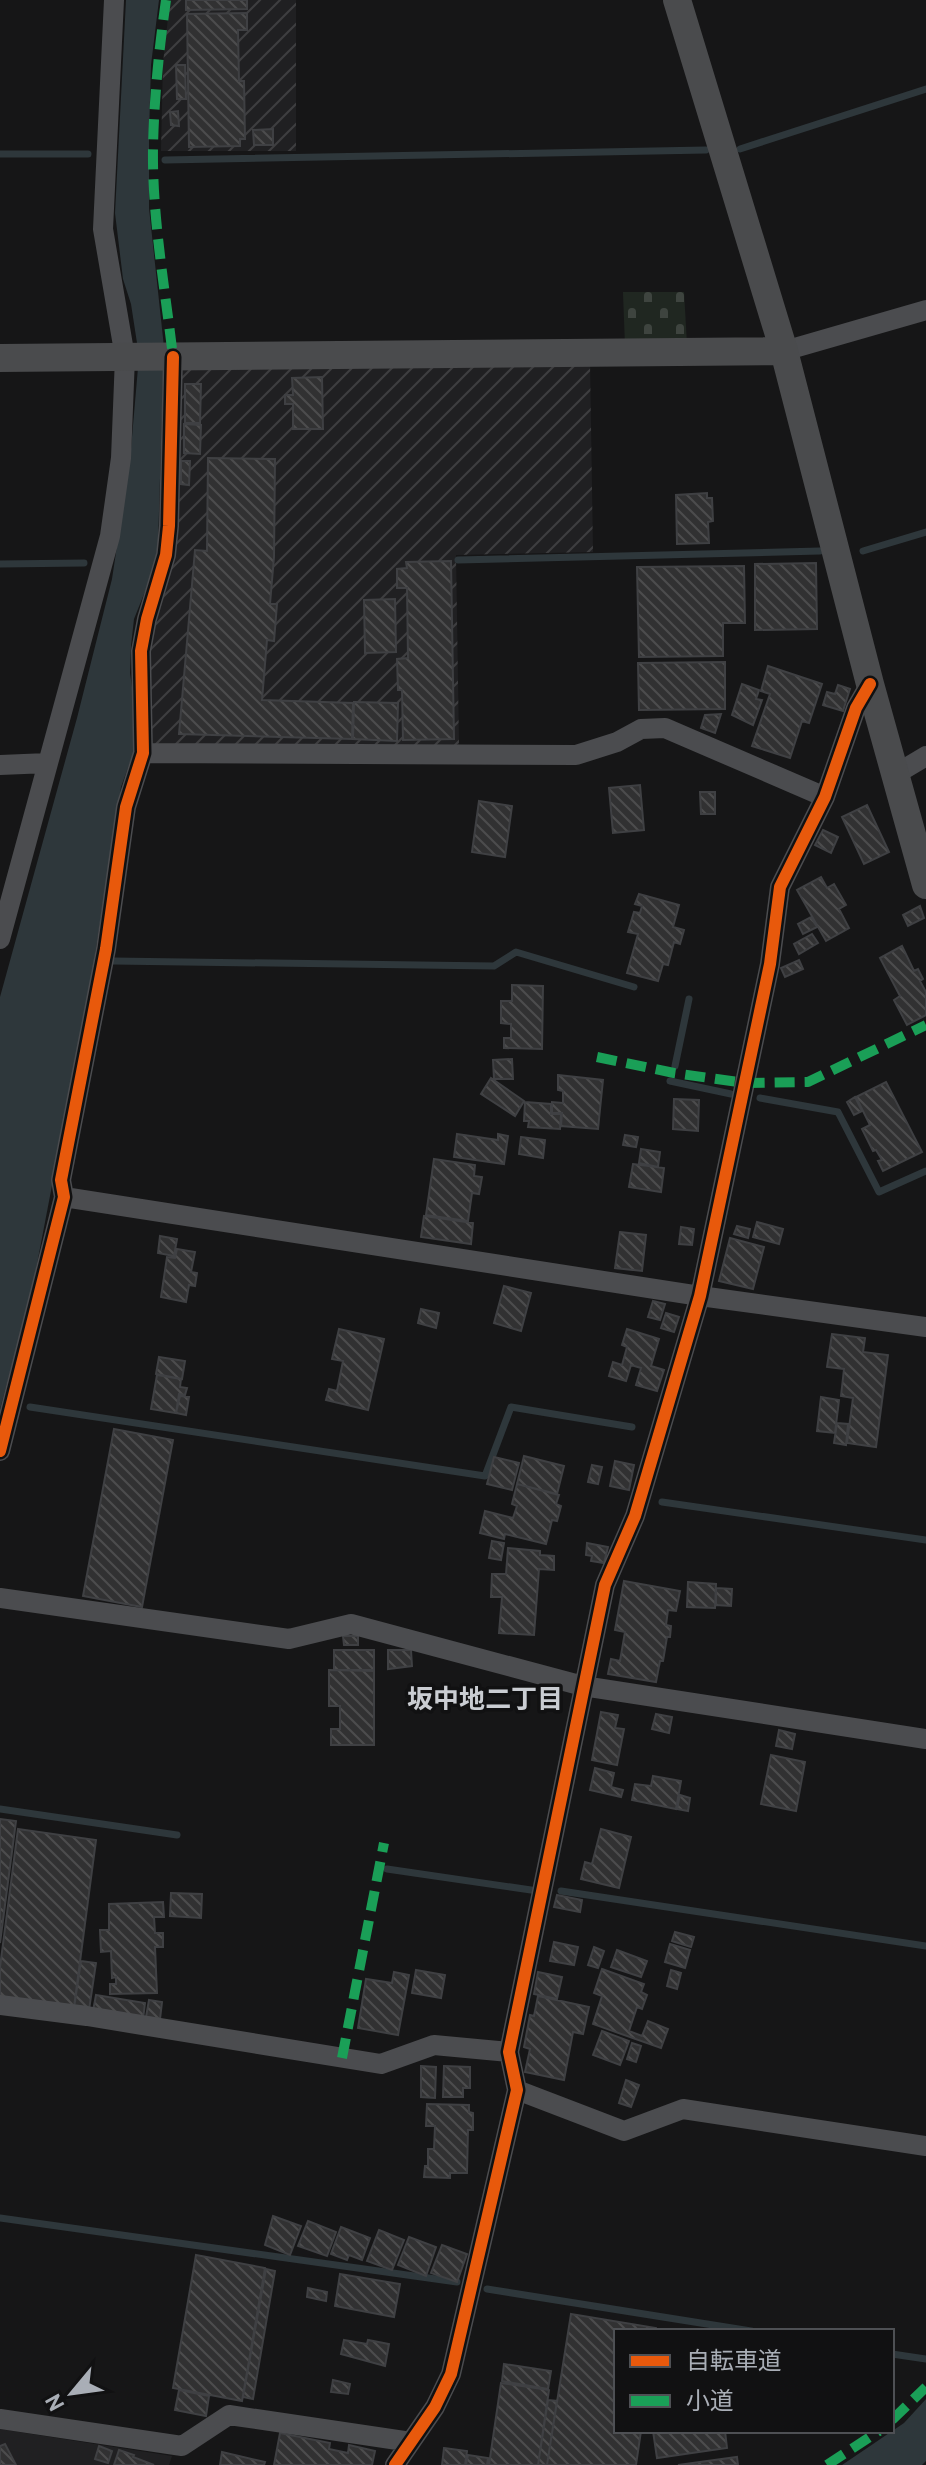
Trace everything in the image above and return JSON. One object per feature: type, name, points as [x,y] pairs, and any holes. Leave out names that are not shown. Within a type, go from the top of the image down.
[{"type":"street","points":[[0,939],[110,536],[121,458],[129,357],[103,229],[114,0]]},
{"type":"street","points":[[677,0],[784,351],[870,684],[926,885]]},
{"type":"street","points":[[0,358],[784,351],[926,310]]},
{"type":"street","points":[[0,1451],[64,1197],[61,1180],[106,949],[126,807],[143,753],[141,651],[166,555],[173,357]]},
{"type":"street","points":[[395,2465],[435,2407],[451,2374],[517,2090],[509,2052],[605,1585],[635,1516],[700,1296],[770,964],[780,887],[825,797],[856,708],[870,684]]},
{"type":"street","points":[[143,753],[576,755],[617,742],[641,729],[665,728],[825,797]]},
{"type":"street","points":[[896,774],[926,756]]},
{"type":"street","points":[[0,765],[48,763]]},
{"type":"street","points":[[64,1197],[700,1296],[926,1327]]},
{"type":"street","points":[[0,1598],[289,1639],[351,1624],[583,1686],[926,1739]]},
{"type":"street","points":[[0,2005],[87,2016],[381,2064],[434,2045],[509,2052]]},
{"type":"street","points":[[517,2090],[624,2131],[683,2109],[926,2146]]},
{"type":"street","points":[[0,2419],[182,2446],[229,2415],[411,2442]]},
{"type":"shaded area","points":[[126,0],[159,0],[151,65],[149,135],[149,208],[164,347],[158,544],[154,569],[134,619],[131,646],[130,673],[138,729],[121,787],[90,987],[32,1290],[0,1409],[0,997],[112,579],[130,460],[139,356],[131,304],[123,279],[115,213]]},
{"type":"shaded area","points":[[170,0],[296,0],[296,151],[161,151],[163,63]]},
{"type":"shaded area","points":[[590,363],[593,552],[456,555],[459,745],[147,746],[152,625],[176,553],[179,368]]},
{"type":"shaded area","points":[[926,2399],[926,2461],[922,2465],[842,2465],[889,2433],[894,2433]]},
{"type":"shaded area","points":[[0,2429],[172,2456],[169,2465],[0,2465]]},
{"type":"green space","points":[[623,292],[684,292],[687,345],[625,345]]},
{"type":"building","points":[[186,0],[247,0],[247,9],[186,10]]},
{"type":"building","points":[[247,13],[247,30],[238,30],[239,81],[244,81],[245,139],[240,139],[240,146],[189,147],[187,14]]},
{"type":"building","points":[[176,65],[185,65],[186,99],[177,99]]},
{"type":"building","points":[[178,111],[179,126],[171,125],[170,112]]},
{"type":"building","points":[[273,129],[273,145],[254,145],[253,130]]},
{"type":"building","points":[[322,377],[323,429],[293,429],[293,404],[285,404],[285,395],[293,395],[292,378]]},
{"type":"building","points":[[185,384],[201,384],[200,423],[185,423]]},
{"type":"building","points":[[184,424],[201,425],[200,454],[184,453]]},
{"type":"building","points":[[208,458],[275,459],[270,604],[277,604],[274,641],[267,640],[262,700],[353,703],[352,739],[179,734],[195,550],[207,551]]},
{"type":"building","points":[[181,461],[190,461],[189,485],[181,484]]},
{"type":"building","points":[[707,493],[707,498],[712,498],[713,521],[708,522],[709,543],[677,544],[676,495]]},
{"type":"building","points":[[451,561],[454,739],[403,740],[402,690],[398,690],[397,659],[408,658],[407,588],[397,588],[397,569],[407,568],[406,562]]},
{"type":"building","points":[[816,563],[817,629],[755,630],[755,564]]},
{"type":"building","points":[[744,566],[745,623],[723,623],[723,656],[639,657],[637,567]]},
{"type":"building","points":[[395,599],[396,652],[365,653],[364,600]]},
{"type":"building","points":[[725,662],[725,709],[639,710],[638,663]]},
{"type":"building","points":[[768,666],[822,684],[809,723],[802,721],[790,758],[752,746],[770,694],[761,691]]},
{"type":"building","points":[[742,684],[759,690],[756,699],[762,700],[753,725],[732,715]]},
{"type":"building","points":[[838,685],[850,689],[843,711],[823,705],[827,692],[835,694]]},
{"type":"building","points":[[354,702],[398,703],[397,741],[353,739]]},
{"type":"building","points":[[721,714],[715,733],[701,728],[705,715]]},
{"type":"building","points":[[640,785],[644,830],[613,833],[609,788]]},
{"type":"building","points":[[700,792],[715,792],[715,814],[701,814]]},
{"type":"building","points":[[479,801],[512,806],[505,857],[472,852]]},
{"type":"building","points":[[867,805],[889,852],[864,864],[842,817]]},
{"type":"building","points":[[823,830],[838,837],[831,853],[815,845]]},
{"type":"building","points":[[821,877],[827,888],[834,884],[846,905],[839,909],[849,928],[826,941],[797,890]]},
{"type":"building","points":[[639,894],[679,905],[673,927],[684,930],[680,944],[674,942],[668,965],[663,964],[658,981],[627,973],[638,934],[628,932],[634,912],[640,913],[642,906],[635,904]]},
{"type":"building","points":[[920,906],[924,918],[908,926],[903,915]]},
{"type":"building","points":[[811,917],[817,927],[803,934],[798,924]]},
{"type":"building","points":[[812,934],[818,943],[799,954],[794,944]]},
{"type":"building","points":[[902,946],[914,971],[918,969],[926,992],[926,1015],[907,1025],[894,1000],[900,996],[880,958]]},
{"type":"building","points":[[799,960],[803,969],[785,977],[781,968]]},
{"type":"building","points":[[512,985],[543,986],[542,1049],[504,1048],[504,1038],[511,1038],[511,1024],[501,1023],[501,1001],[512,1001]]},
{"type":"building","points":[[512,1059],[513,1079],[494,1079],[493,1060]]},
{"type":"building","points":[[558,1075],[603,1080],[598,1129],[561,1126],[562,1113],[552,1113],[552,1102],[563,1103],[563,1091],[558,1090]]},
{"type":"building","points":[[491,1078],[524,1101],[515,1116],[481,1094]]},
{"type":"building","points":[[886,1082],[922,1152],[883,1171],[878,1161],[882,1160],[876,1150],[873,1151],[862,1129],[870,1125],[856,1097]]},
{"type":"building","points":[[855,1097],[862,1111],[854,1115],[847,1102]]},
{"type":"building","points":[[674,1099],[699,1100],[698,1131],[673,1129]]},
{"type":"building","points":[[525,1102],[551,1104],[551,1114],[561,1114],[560,1129],[528,1127],[529,1121],[524,1121]]},
{"type":"building","points":[[457,1134],[498,1140],[498,1134],[508,1136],[504,1164],[454,1157]]},
{"type":"building","points":[[625,1135],[638,1137],[636,1147],[623,1145]]},
{"type":"building","points":[[521,1137],[545,1140],[543,1158],[519,1154]]},
{"type":"building","points":[[641,1149],[660,1152],[658,1167],[639,1163]]},
{"type":"building","points":[[434,1159],[475,1165],[474,1176],[482,1177],[479,1194],[472,1193],[468,1221],[426,1215]]},
{"type":"building","points":[[633,1164],[664,1168],[661,1192],[629,1187]]},
{"type":"building","points":[[424,1216],[473,1223],[471,1244],[421,1237]]},
{"type":"building","points":[[757,1222],[783,1229],[779,1244],[753,1237]]},
{"type":"building","points":[[737,1226],[750,1229],[748,1238],[734,1234]]},
{"type":"building","points":[[681,1227],[694,1229],[692,1245],[679,1244]]},
{"type":"building","points":[[620,1232],[646,1235],[642,1271],[615,1268]]},
{"type":"building","points":[[160,1236],[177,1239],[174,1256],[158,1253]]},
{"type":"building","points":[[730,1238],[764,1247],[753,1289],[719,1281]]},
{"type":"building","points":[[177,1249],[195,1252],[191,1272],[197,1273],[195,1286],[189,1285],[186,1302],[161,1297],[167,1257],[175,1258]]},
{"type":"building","points":[[504,1286],[531,1293],[521,1331],[494,1323]]},
{"type":"building","points":[[653,1301],[665,1304],[660,1320],[648,1317]]},
{"type":"building","points":[[421,1309],[439,1313],[436,1328],[418,1323]]},
{"type":"building","points":[[666,1313],[679,1317],[674,1332],[661,1328]]},
{"type":"building","points":[[339,1329],[384,1339],[368,1410],[326,1400],[329,1389],[337,1391],[343,1361],[332,1359]]},
{"type":"building","points":[[627,1329],[659,1339],[651,1366],[664,1370],[657,1391],[636,1385],[641,1368],[631,1365],[626,1381],[609,1376],[613,1362],[622,1365],[627,1347],[622,1345]]},
{"type":"building","points":[[832,1334],[865,1338],[863,1352],[888,1355],[876,1447],[847,1443],[853,1398],[841,1396],[844,1369],[827,1367]]},
{"type":"building","points":[[159,1357],[185,1361],[182,1379],[156,1374]]},
{"type":"building","points":[[157,1375],[181,1379],[180,1387],[187,1388],[185,1395],[179,1394],[176,1413],[151,1409]]},
{"type":"building","points":[[180,1396],[189,1397],[186,1415],[176,1413]]},
{"type":"building","points":[[821,1397],[839,1400],[835,1433],[817,1431]]},
{"type":"building","points":[[837,1423],[848,1424],[846,1445],[834,1443]]},
{"type":"building","points":[[114,1429],[173,1440],[142,1607],[83,1596]]},
{"type":"building","points":[[524,1456],[564,1466],[557,1494],[517,1484]]},
{"type":"building","points":[[494,1457],[519,1463],[512,1490],[487,1484]]},
{"type":"building","points":[[615,1461],[634,1465],[629,1490],[610,1486]]},
{"type":"building","points":[[592,1465],[602,1467],[598,1484],[588,1482]]},
{"type":"building","points":[[517,1484],[559,1495],[556,1504],[561,1506],[557,1521],[552,1520],[546,1544],[505,1534],[504,1539],[480,1533],[485,1511],[513,1518],[517,1506],[512,1504]]},
{"type":"building","points":[[492,1541],[504,1543],[501,1560],[489,1558]]},
{"type":"building","points":[[587,1543],[608,1547],[604,1563],[591,1561],[592,1556],[586,1555]]},
{"type":"building","points":[[508,1548],[540,1551],[540,1555],[554,1556],[554,1570],[539,1569],[534,1635],[499,1633],[502,1597],[491,1597],[492,1574],[506,1574]]},
{"type":"building","points":[[624,1581],[680,1591],[676,1611],[668,1610],[666,1625],[671,1626],[670,1637],[667,1637],[656,1682],[608,1674],[611,1659],[620,1661],[625,1632],[615,1630]]},
{"type":"building","points":[[688,1582],[716,1584],[715,1608],[687,1607]]},
{"type":"building","points":[[716,1588],[732,1589],[731,1606],[716,1605]]},
{"type":"building","points":[[343,1636],[358,1636],[358,1645],[344,1645]]},
{"type":"building","points":[[334,1650],[374,1650],[374,1670],[334,1670]]},
{"type":"building","points":[[388,1650],[411,1650],[412,1666],[388,1669]]},
{"type":"building","points":[[329,1670],[374,1671],[374,1745],[331,1745],[331,1729],[340,1729],[340,1706],[329,1706]]},
{"type":"building","points":[[601,1712],[618,1715],[615,1728],[624,1729],[617,1765],[592,1760]]},
{"type":"building","points":[[656,1714],[672,1717],[669,1733],[652,1729]]},
{"type":"building","points":[[779,1730],[795,1734],[792,1749],[776,1746]]},
{"type":"building","points":[[771,1755],[805,1762],[796,1811],[761,1804]]},
{"type":"building","points":[[595,1768],[614,1773],[611,1787],[623,1790],[621,1797],[590,1790]]},
{"type":"building","points":[[653,1776],[681,1781],[676,1809],[632,1800],[635,1784],[651,1786]]},
{"type":"building","points":[[680,1795],[690,1798],[688,1811],[677,1809]]},
{"type":"building","points":[[0,1819],[16,1821],[0,1943]]},
{"type":"building","points":[[18,1829],[96,1840],[74,2007],[0,1997],[0,1967]]},
{"type":"building","points":[[601,1829],[631,1837],[619,1888],[581,1879],[585,1862],[592,1864]]},
{"type":"building","points":[[171,1893],[202,1894],[201,1918],[170,1916]]},
{"type":"building","points":[[557,1895],[582,1900],[580,1912],[554,1907]]},
{"type":"building","points":[[163,1902],[164,1917],[154,1917],[155,1933],[163,1933],[163,1947],[155,1947],[157,1993],[110,1994],[110,1984],[116,1984],[116,1977],[112,1978],[111,1951],[101,1952],[100,1930],[109,1930],[109,1904]]},
{"type":"building","points":[[675,1932],[694,1937],[691,1947],[672,1941]]},
{"type":"building","points":[[554,1942],[578,1947],[574,1965],[550,1961]]},
{"type":"building","points":[[670,1944],[690,1950],[685,1968],[665,1962]]},
{"type":"building","points":[[594,1947],[604,1951],[598,1968],[588,1965]]},
{"type":"building","points":[[617,1950],[647,1961],[641,1977],[611,1967]]},
{"type":"building","points":[[81,1961],[96,1963],[89,2010],[74,2008]]},
{"type":"building","points":[[602,1969],[644,1984],[641,1992],[647,1995],[642,2009],[637,2007],[629,2031],[642,2036],[648,2021],[668,2029],[661,2048],[593,2024],[602,1996],[594,1993]]},
{"type":"building","points":[[416,1970],[445,1975],[441,1998],[412,1993]]},
{"type":"building","points":[[671,1970],[681,1973],[677,1989],[667,1986]]},
{"type":"building","points":[[394,1972],[409,1975],[398,2035],[358,2028],[366,1979],[392,1983]]},
{"type":"building","points":[[538,1972],[562,1977],[557,1999],[534,1994]]},
{"type":"building","points":[[96,1995],[145,2003],[143,2019],[93,2011]]},
{"type":"building","points":[[538,1996],[589,2007],[583,2034],[573,2032],[564,2080],[525,2072],[530,2049],[524,2047],[530,2015],[534,2016]]},
{"type":"building","points":[[149,2000],[162,2002],[160,2019],[146,2017]]},
{"type":"building","points":[[602,2031],[629,2041],[620,2065],[593,2055]]},
{"type":"building","points":[[632,2043],[641,2046],[636,2062],[627,2059]]},
{"type":"building","points":[[421,2066],[436,2067],[435,2098],[421,2097]]},
{"type":"building","points":[[444,2066],[470,2067],[470,2088],[463,2088],[463,2097],[443,2097]]},
{"type":"building","points":[[626,2080],[639,2085],[631,2107],[619,2103]]},
{"type":"building","points":[[427,2104],[469,2105],[469,2112],[473,2113],[473,2130],[468,2130],[467,2173],[450,2173],[450,2178],[424,2177],[425,2166],[428,2166],[428,2149],[434,2149],[435,2126],[426,2126]]},
{"type":"building","points":[[273,2216],[301,2226],[290,2255],[265,2245]]},
{"type":"building","points":[[308,2221],[336,2232],[327,2256],[298,2246]]},
{"type":"building","points":[[341,2227],[370,2238],[362,2260],[349,2255],[347,2260],[331,2254]]},
{"type":"building","points":[[379,2230],[404,2240],[392,2270],[367,2261]]},
{"type":"building","points":[[409,2237],[436,2247],[426,2276],[398,2265]]},
{"type":"building","points":[[442,2245],[467,2254],[457,2282],[431,2273]]},
{"type":"building","points":[[196,2255],[265,2268],[242,2401],[173,2388]]},
{"type":"building","points":[[266,2269],[275,2271],[253,2399],[243,2397]]},
{"type":"building","points":[[340,2274],[400,2284],[394,2317],[335,2306]]},
{"type":"building","points":[[308,2288],[327,2292],[326,2301],[307,2297]]},
{"type":"building","points":[[571,2314],[656,2328],[614,2329],[614,2433],[641,2433],[636,2465],[547,2465]]},
{"type":"building","points":[[344,2340],[389,2344],[385,2366],[341,2354]]},
{"type":"building","points":[[504,2364],[551,2371],[548,2389],[502,2381]]},
{"type":"building","points":[[333,2380],[350,2384],[348,2394],[331,2392]]},
{"type":"building","points":[[501,2383],[549,2390],[538,2465],[489,2465]]},
{"type":"building","points":[[179,2390],[209,2396],[206,2416],[175,2410]]},
{"type":"building","points":[[548,2400],[557,2401],[547,2465],[538,2465]]},
{"type":"building","points":[[280,2433],[330,2443],[329,2449],[348,2453],[349,2445],[375,2451],[372,2465],[274,2465]]},
{"type":"building","points":[[653,2433],[725,2433],[727,2448],[657,2458]]},
{"type":"building","points":[[5,2444],[16,2465],[0,2465],[0,2446]]},
{"type":"building","points":[[99,2446],[112,2451],[108,2463],[95,2459]]},
{"type":"building","points":[[444,2448],[467,2451],[465,2465],[442,2465]]},
{"type":"building","points":[[119,2450],[134,2455],[154,2465],[114,2465]]},
{"type":"building","points":[[222,2452],[265,2462],[264,2465],[220,2465]]},
{"type":"building","points":[[468,2455],[488,2458],[487,2465],[466,2465]]},
{"type":"building","points":[[737,2457],[738,2465],[678,2465]]},
{"type":"waterway","points":[[740,149],[926,89]]},
{"type":"waterway","points":[[165,160],[706,150]]},
{"type":"waterway","points":[[0,154],[88,154]]},
{"type":"waterway","points":[[863,551],[926,532]]},
{"type":"waterway","points":[[458,560],[820,551]]},
{"type":"waterway","points":[[0,564],[84,563]]},
{"type":"waterway","points":[[113,961],[494,966],[516,952],[634,987]]},
{"type":"waterway","points":[[675,1066],[689,999]]},
{"type":"waterway","points":[[670,1081],[731,1094]]},
{"type":"waterway","points":[[760,1098],[838,1112],[879,1192],[926,1171]]},
{"type":"waterway","points":[[30,1407],[485,1476],[511,1407],[632,1427]]},
{"type":"waterway","points":[[662,1502],[926,1540]]},
{"type":"waterway","points":[[0,1809],[177,1835]]},
{"type":"waterway","points":[[387,1869],[531,1890]]},
{"type":"waterway","points":[[561,1891],[926,1946]]},
{"type":"waterway","points":[[0,2218],[457,2282]]},
{"type":"waterway","points":[[487,2289],[738,2329]]},
{"type":"waterway","points":[[894,2354],[926,2359]]},
{"type":"marked path","points":[[166,0],[156,92],[153,174],[173,357]]},
{"type":"marked path","points":[[597,1057],[674,1073],[745,1083],[808,1082],[926,1025]]},
{"type":"marked path","points":[[342,2058],[384,1843]]},
{"type":"marked path","points":[[894,2418],[926,2387]]},
{"type":"marked path","points":[[827,2465],[876,2433]]},
{"type":"cycle path","points":[[0,1451],[64,1197],[61,1180],[106,949],[126,807],[143,753],[141,651],[166,555],[173,357]]},
{"type":"cycle path","points":[[395,2465],[435,2407],[451,2374],[517,2090],[509,2052],[605,1585],[635,1516],[700,1296],[770,964],[780,887],[825,797],[856,708],[870,684]]},
{"type":"district","name":"坂中地二丁目","points":[[485,1701]]}]
